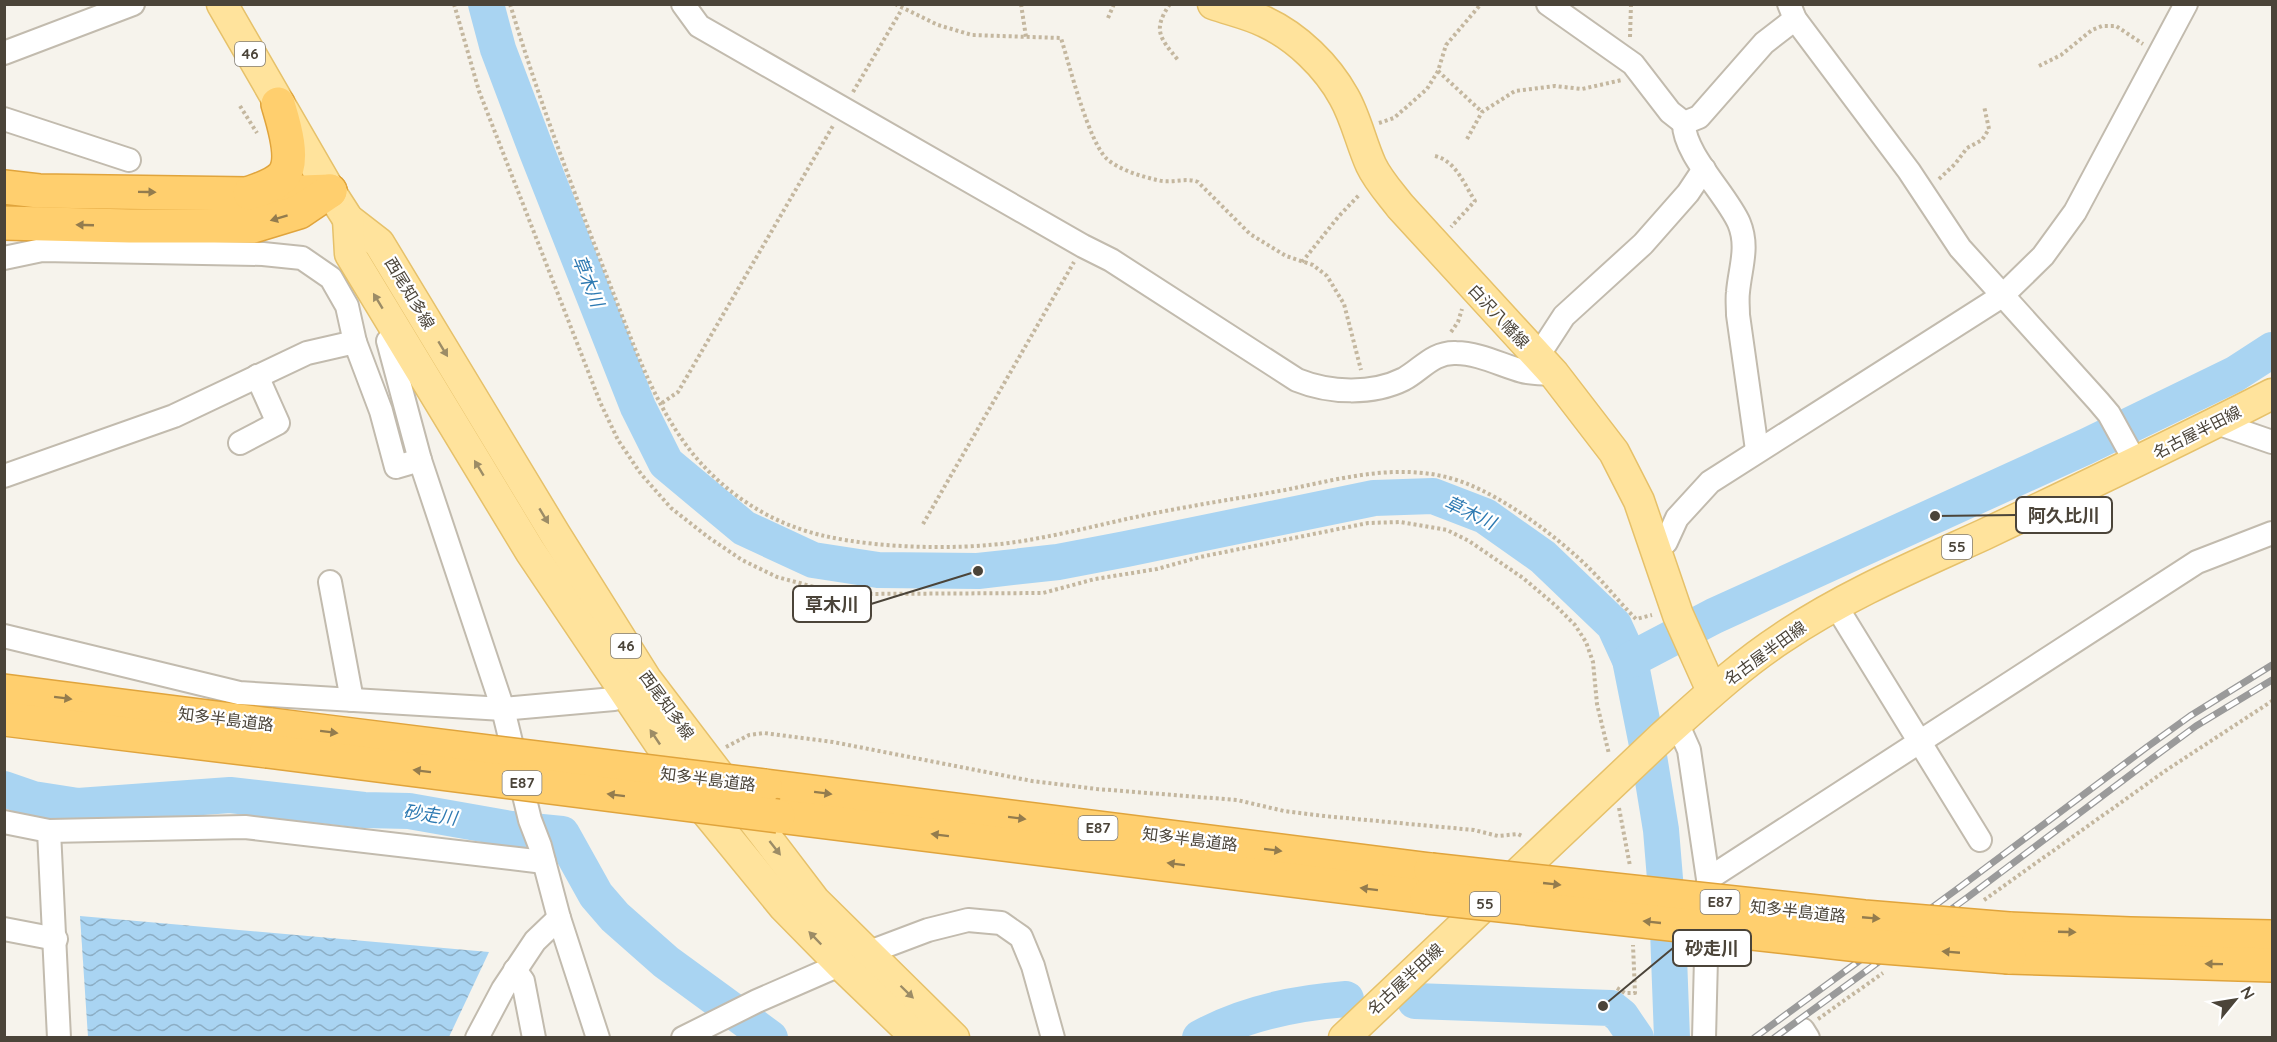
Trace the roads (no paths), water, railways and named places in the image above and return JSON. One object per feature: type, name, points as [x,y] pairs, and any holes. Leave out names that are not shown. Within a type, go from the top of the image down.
[{"type":"highway","points":[[248,194],[269,186],[284,176],[288,162],[288,141],[278,104]]},
{"type":"highway","points":[[4,187],[39,190],[248,194],[330,191]]},
{"type":"highway","points":[[4,223],[254,226],[298,212],[330,191]]},
{"type":"highway","name":"知多半島道路","points":[[13,687],[269,738],[778,816],[1429,883],[1853,916],[2009,943],[2272,965]]},
{"type":"highway","name":"知多半島道路","points":[[4,719],[178,741],[269,738],[765,786],[1429,883]]},
{"type":"highway","points":[[4,740],[116,749],[178,741]]},
{"type":"highway","name":"知多半島道路","points":[[2009,943],[2130,934],[2272,937]]},
{"type":"main road","name":"西尾知多線","points":[[222,4],[330,191],[348,219],[379,243],[640,670],[815,901],[854,959],[917,1038]]},
{"type":"main road","name":"白沢八幡線","points":[[1213,4],[1264,21],[1284,32],[1304,48],[1327,72],[1344,96],[1371,166],[1400,207],[1546,365],[1614,452],[1639,501],[1690,644],[1712,691]]},
{"type":"main road","name":"西尾知多線","points":[[348,219],[350,254],[530,552],[704,808],[784,907],[954,1038]]},
{"type":"main road","name":"名古屋半田線","points":[[1344,1038],[1670,729],[1712,691],[1781,638],[1836,606],[2130,453],[2217,423],[2272,394]]},
{"type":"street","points":[[4,53],[133,4]]},
{"type":"street","points":[[683,4],[699,26],[1111,260],[1297,380],[1327,389],[1372,389],[1404,379],[1433,357],[1455,352],[1483,358],[1525,372],[1546,365],[1564,316],[1643,244],[1688,194],[1704,170]]},
{"type":"street","points":[[1548,4],[1633,64],[1670,112],[1684,123]]},
{"type":"street","points":[[1656,551],[1666,542],[1677,518],[1710,482],[2002,296],[2043,256],[2075,212],[2186,4]]},
{"type":"street","points":[[1684,123],[1699,117],[1792,12],[1960,248],[2098,400],[2130,453]]},
{"type":"street","points":[[4,119],[129,160]]},
{"type":"street","points":[[1684,123],[1684,133],[1704,170],[1739,223],[1745,250],[1738,293],[1738,315],[1758,450]]},
{"type":"street","points":[[4,258],[42,250],[262,254],[302,258],[332,278],[347,306],[355,342],[381,411],[396,467],[420,460]]},
{"type":"street","points":[[388,341],[420,460],[503,709],[530,820],[598,1038]]},
{"type":"street","points":[[4,477],[174,416],[307,353],[355,342]]},
{"type":"street","points":[[240,442],[278,423],[257,376]]},
{"type":"street","points":[[2217,423],[2272,442]]},
{"type":"street","points":[[1708,879],[2197,562],[2272,533]]},
{"type":"street","points":[[330,582],[352,700]]},
{"type":"street","points":[[1836,606],[1980,840]]},
{"type":"street","points":[[4,636],[239,693],[503,709],[614,699],[627,695]]},
{"type":"street","points":[[1670,729],[1689,750],[1708,879],[1704,1038]]},
{"type":"street","points":[[4,822],[49,831],[245,827],[542,854]]},
{"type":"street","points":[[49,831],[59,1038]]},
{"type":"street","points":[[477,1038],[515,970],[535,941],[559,918]]},
{"type":"street","points":[[683,1038],[757,1001],[854,959],[928,930],[968,920],[1000,923],[1021,937],[1033,966],[1053,1038]]},
{"type":"street","points":[[4,929],[56,939]]},
{"type":"street","points":[[515,970],[524,981],[534,1038]]},
{"type":"water","points":[[80,916],[489,952],[449,1037],[88,1037]]},
{"type":"waterway","name":"草木川","points":[[486,4],[498,49],[638,407],[666,463],[744,528],[813,560],[878,570],[978,571],[1058,562],[1374,498],[1433,496],[1485,516],[1543,557],[1614,625],[1630,660],[1661,830],[1667,903],[1672,1038]]},
{"type":"waterway","points":[[1630,660],[1714,616],[2085,447],[2235,374],[2272,350]]},
{"type":"waterway","name":"砂走川","points":[[4,789],[33,799],[78,806],[230,795],[364,810],[409,811],[511,829],[562,834],[596,895],[615,917],[666,962],[770,1038]]},
{"type":"waterway","name":"砂走川","points":[[1200,1038],[1234,1022],[1270,1011],[1308,1003],[1346,999]]},
{"type":"waterway","name":"砂走川","points":[[1415,1001],[1611,1008],[1621,1016],[1636,1038]]},
{"type":"railway","points":[[1754,1038],[2190,716],[2272,665]]},
{"type":"railway","points":[[1774,1038],[1968,897],[2196,726],[2272,680]]},
{"type":"place","name":"阿久比川","points":[[1935,516]]},
{"type":"place","name":"草木川","points":[[978,571]]},
{"type":"place","name":"砂走川","points":[[1603,1006]]}]
